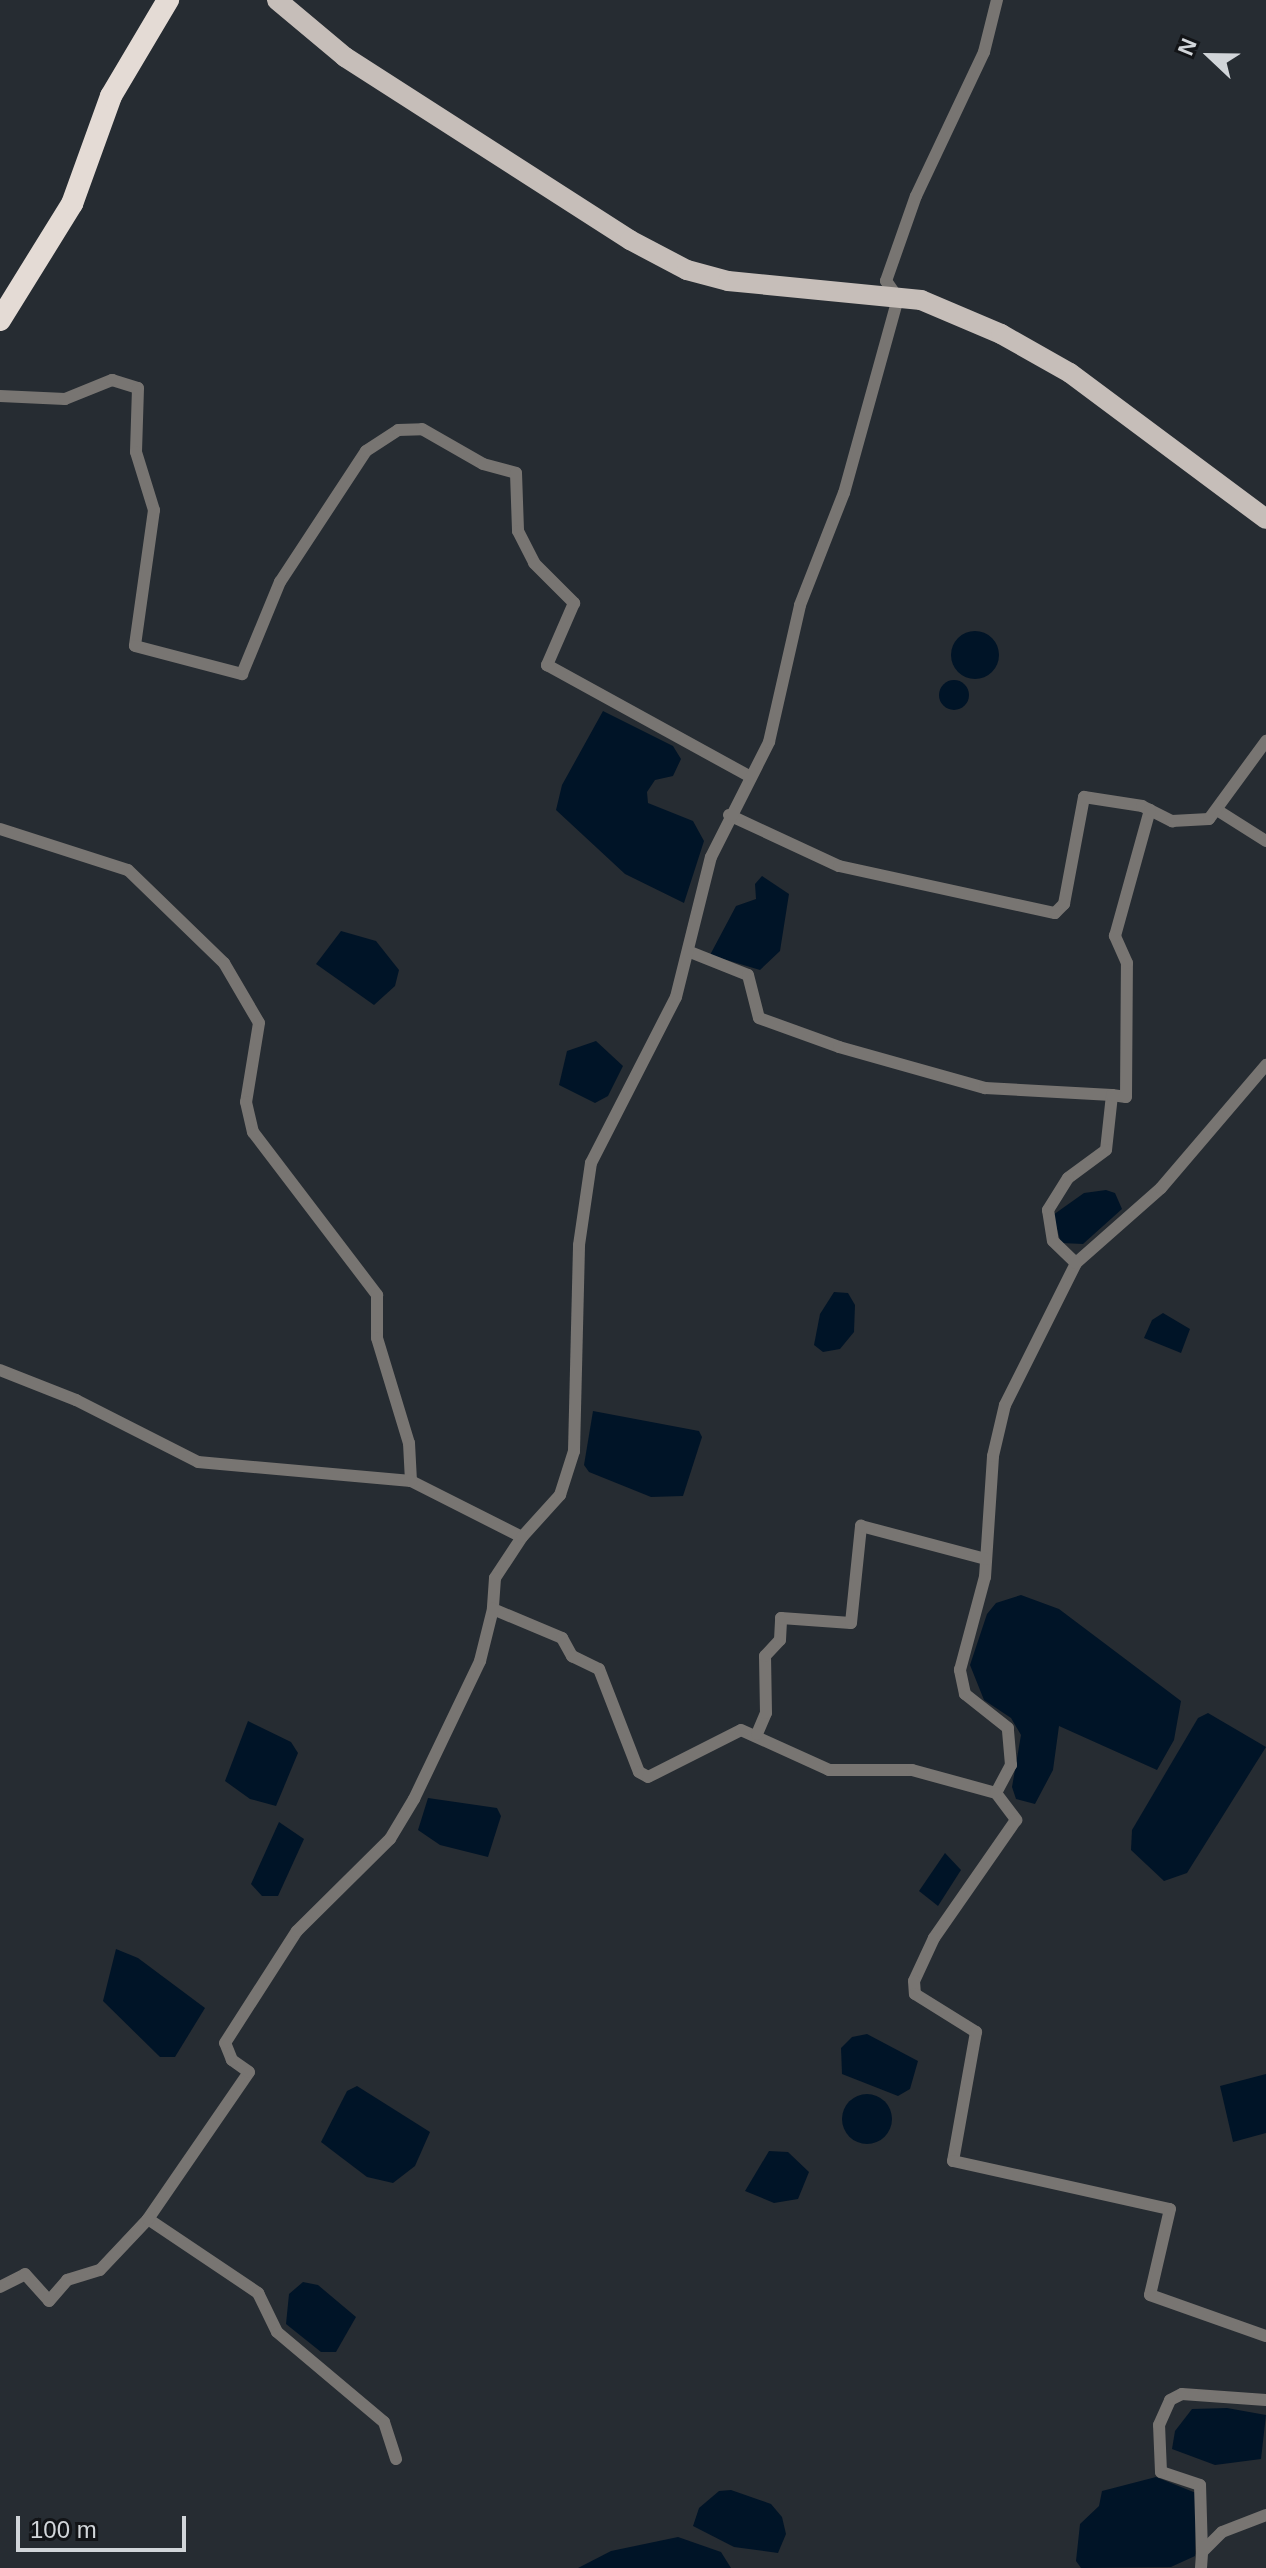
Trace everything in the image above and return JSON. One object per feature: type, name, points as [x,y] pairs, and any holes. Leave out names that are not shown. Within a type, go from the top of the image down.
[{"type":"highway","points":[[0,320],[72,204],[111,96],[168,0]]},
{"type":"main road","points":[[277,0],[345,57],[630,240],[687,270],[793,291],[898,298],[951,312],[1070,373],[1266,519]]},
{"type":"street","points":[[0,2287],[25,2274],[49,2301],[67,2280],[100,2270],[148,2219],[249,2072],[232,2060],[225,2043],[297,1931],[390,1839],[414,1799],[480,1661],[493,1609],[495,1578],[522,1537],[560,1495],[574,1451],[579,1245],[591,1163],[676,997],[690,952],[697,904],[729,815],[769,742],[800,605],[844,493],[898,298],[886,281],[916,196],[984,52],[997,0]]},
{"type":"street","points":[[0,396],[65,399],[112,380],[138,388],[136,452],[154,510],[135,646],[242,674],[280,582],[366,451],[398,430],[422,429],[483,464],[516,473],[518,531],[534,563],[574,603],[547,665],[749,776]]},
{"type":"street","points":[[729,815],[839,866],[1055,913],[1064,904],[1084,797],[1150,810],[1172,821],[1209,819],[1266,741]]},
{"type":"street","points":[[690,952],[748,975],[759,1018],[839,1047],[985,1088],[1126,1097],[1127,963],[1115,936],[1150,810]]},
{"type":"street","points":[[1217,810],[1266,841]]},
{"type":"street","points":[[0,829],[128,870],[224,963],[259,1023],[246,1102],[253,1132],[377,1295],[377,1338],[409,1443],[411,1481]]},
{"type":"street","points":[[996,1793],[1011,1765],[1008,1728],[965,1694],[960,1670],[986,1559],[993,1456],[1005,1405],[1076,1263],[1161,1188],[1266,1065]]},
{"type":"street","points":[[1076,1263],[1053,1241],[1048,1210],[1068,1178],[1106,1150],[1112,1095]]},
{"type":"street","points":[[0,1370],[76,1400],[198,1462],[411,1481],[522,1537]]},
{"type":"street","points":[[757,1734],[766,1713],[765,1656],[780,1640],[781,1618],[851,1623],[861,1526],[986,1559]]},
{"type":"street","points":[[493,1609],[562,1638],[572,1656],[599,1669],[639,1772],[648,1777],[730,1732],[757,1734],[829,1770],[912,1770],[996,1793],[1016,1820],[934,1938],[914,1981],[915,1994],[976,2032],[953,2161],[1170,2209],[1150,2295],[1266,2336]]},
{"type":"street","points":[[148,2219],[258,2293],[277,2332],[384,2422],[396,2459]]},
{"type":"street","points":[[1201,2568],[1200,2485],[1161,2472],[1159,2425],[1170,2400],[1182,2394],[1266,2400]]},
{"type":"street","points":[[1202,2552],[1222,2532],[1266,2515]]},
{"type":"water","points":[[975,631],[992,638],[999,655],[992,672],[975,679],[958,672],[951,655],[958,638]]},
{"type":"water","points":[[954,680],[964,685],[969,695],[964,705],[954,710],[944,705],[939,695],[944,685]]},
{"type":"water","points":[[603,711],[673,746],[681,759],[673,776],[655,780],[647,792],[648,803],[693,821],[704,841],[684,903],[625,874],[556,810],[562,785]]},
{"type":"water","points":[[762,876],[789,894],[780,951],[760,970],[710,955],[736,906],[756,899],[755,884]]},
{"type":"water","points":[[341,931],[376,941],[399,970],[395,986],[374,1005],[316,964]]},
{"type":"water","points":[[596,1041],[623,1066],[608,1096],[595,1103],[559,1085],[567,1051]]},
{"type":"water","points":[[1106,1190],[1115,1193],[1122,1209],[1083,1244],[1061,1243],[1053,1215],[1084,1193]]},
{"type":"water","points":[[834,1292],[848,1293],[855,1305],[854,1332],[840,1349],[823,1352],[814,1345],[820,1314]]},
{"type":"water","points":[[1163,1313],[1190,1329],[1181,1353],[1144,1338],[1152,1320]]},
{"type":"water","points":[[593,1411],[699,1431],[702,1437],[683,1496],[651,1497],[589,1472],[584,1465]]},
{"type":"water","points":[[1021,1595],[1059,1609],[1181,1701],[1174,1740],[1157,1770],[1059,1726],[1053,1770],[1035,1804],[1016,1799],[1012,1787],[1021,1735],[1011,1718],[984,1700],[970,1665],[987,1614],[996,1603]]},
{"type":"water","points":[[1208,1713],[1266,1747],[1187,1873],[1164,1881],[1131,1850],[1132,1830],[1198,1718]]},
{"type":"water","points":[[248,1721],[291,1742],[298,1753],[276,1806],[250,1799],[225,1781]]},
{"type":"water","points":[[428,1798],[497,1808],[501,1816],[488,1857],[440,1845],[418,1830]]},
{"type":"water","points":[[279,1822],[304,1839],[278,1896],[262,1896],[251,1884]]},
{"type":"water","points":[[945,1853],[961,1870],[938,1906],[919,1891]]},
{"type":"water","points":[[116,1949],[138,1958],[205,2008],[175,2057],[160,2057],[103,2001]]},
{"type":"water","points":[[867,2034],[918,2061],[910,2089],[898,2096],[842,2074],[841,2048],[852,2037]]},
{"type":"water","points":[[1266,2074],[1266,2133],[1233,2142],[1220,2086]]},
{"type":"water","points":[[357,2086],[430,2132],[415,2166],[393,2183],[367,2177],[321,2142],[347,2091]]},
{"type":"water","points":[[867,2094],[885,2101],[892,2119],[885,2137],[867,2144],[849,2137],[842,2119],[849,2101]]},
{"type":"water","points":[[769,2151],[788,2152],[809,2172],[798,2199],[774,2203],[745,2191]]},
{"type":"water","points":[[303,2282],[318,2285],[356,2317],[336,2352],[321,2352],[286,2324],[289,2294]]},
{"type":"water","points":[[1227,2408],[1266,2415],[1261,2459],[1215,2465],[1172,2449],[1175,2431],[1192,2409]]},
{"type":"water","points":[[1156,2477],[1196,2493],[1195,2556],[1171,2567],[1081,2568],[1076,2561],[1080,2524],[1099,2506],[1102,2491]]},
{"type":"water","points":[[731,2490],[771,2504],[782,2517],[786,2534],[778,2553],[734,2547],[693,2526],[699,2508],[719,2491]]},
{"type":"water","points":[[678,2537],[721,2552],[731,2568],[578,2568],[611,2551]]}]
